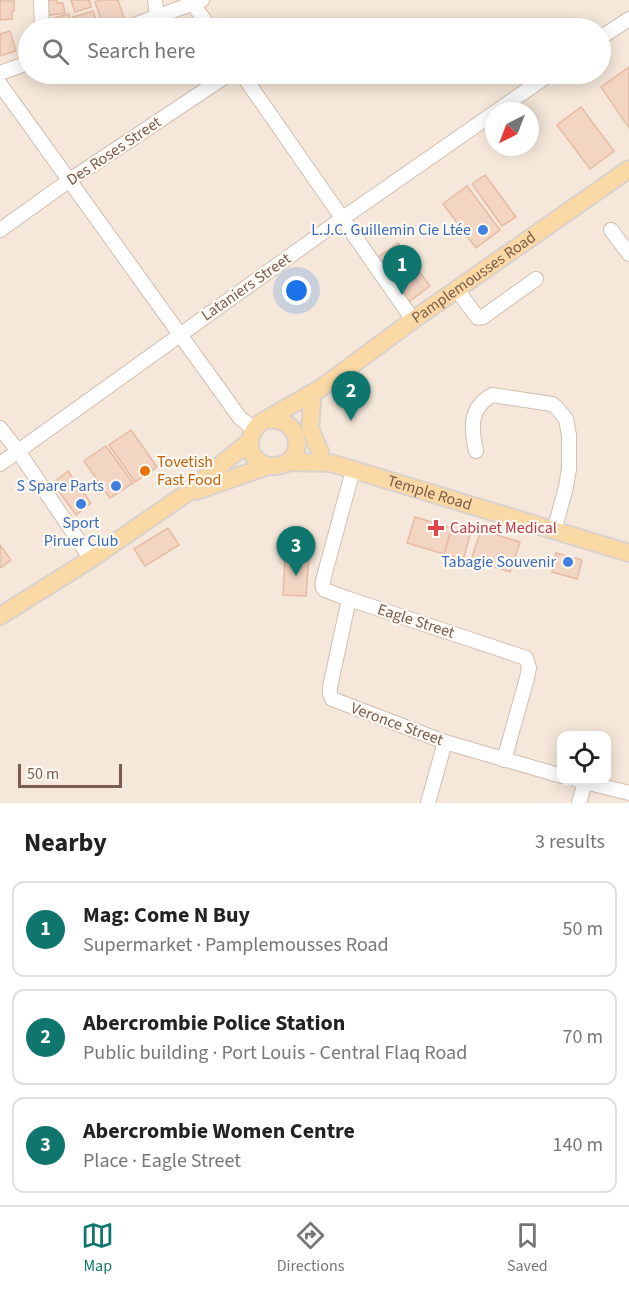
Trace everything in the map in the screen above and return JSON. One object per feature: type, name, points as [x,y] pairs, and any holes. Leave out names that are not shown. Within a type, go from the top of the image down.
[{"type":"main road","name":"Pamplemousses Road","points":[[257,430],[316,395],[413,320],[629,169]]},
{"type":"main road","points":[[288,462],[296,451],[295,434],[316,395]]},
{"type":"main road","points":[[316,395],[310,428],[326,458]]},
{"type":"main road","name":"Temple Road","points":[[257,430],[273,419],[285,422],[295,434],[326,458],[352,471],[629,553]]},
{"type":"main road","points":[[257,430],[252,454],[256,460],[268,466]]},
{"type":"main road","points":[[0,616],[91,559],[184,495],[257,430]]},
{"type":"main road","name":"Temple Road","points":[[268,466],[326,458]]},
{"type":"main road","points":[[184,495],[268,466]]},
{"type":"street","points":[[41,0],[42,18]]},
{"type":"street","points":[[155,0],[157,18],[198,2],[205,18]]},
{"type":"street","points":[[611,31],[629,19]]},
{"type":"street","points":[[0,73],[18,67]]},
{"type":"street","points":[[0,84],[240,418],[257,430]]},
{"type":"street","name":"Des Roses Street","points":[[0,230],[70,180],[214,84]]},
{"type":"street","points":[[249,84],[413,320]]},
{"type":"street","name":"Lataniers Street","points":[[509,102],[536,84]]},
{"type":"street","name":"Lataniers Street","points":[[0,464],[485,119]]},
{"type":"street","points":[[611,230],[629,254]]},
{"type":"street","points":[[457,290],[478,318],[536,279]]},
{"type":"street","points":[[476,451],[473,420],[480,403],[492,394],[552,404],[557,408],[566,419],[569,435],[569,469],[554,531]]},
{"type":"street","points":[[0,428],[91,559]]},
{"type":"street","name":"Eagle Street","points":[[352,471],[322,585],[325,590],[350,599],[526,658],[529,668],[527,678],[504,760]]},
{"type":"street","name":"Veronce Street","points":[[350,599],[330,687],[332,699],[445,742],[557,775]]},
{"type":"street","points":[[428,803],[445,742]]},
{"type":"street","points":[[579,803],[581,785]]},
{"type":"street","points":[[596,785],[629,794]]},
{"type":"shaded area","points":[[0,0],[629,0],[629,803],[0,803]]},
{"type":"building","points":[[43,0],[57,0],[57,3],[63,3],[65,13],[45,16]]},
{"type":"building","points":[[71,0],[89,0],[91,7],[75,12]]},
{"type":"building","points":[[118,0],[124,18],[101,18],[95,2]]},
{"type":"building","points":[[0,1],[14,1],[12,19],[0,20]]},
{"type":"building","points":[[93,11],[95,18],[73,18]]},
{"type":"building","points":[[69,14],[70,18],[54,18]]},
{"type":"building","points":[[10,31],[16,51],[0,56],[0,34]]},
{"type":"building","points":[[629,67],[629,128],[601,87],[611,84],[611,80]]},
{"type":"building","points":[[581,107],[614,151],[590,169],[557,125]]},
{"type":"building","points":[[485,175],[516,217],[502,226],[472,184]]},
{"type":"building","points":[[467,186],[500,230],[476,248],[443,204]]},
{"type":"building","points":[[398,243],[430,286],[406,304],[374,260]]},
{"type":"building","points":[[131,430],[157,467],[135,482],[109,445]]},
{"type":"building","points":[[106,446],[133,483],[110,498],[84,461]]},
{"type":"building","points":[[68,471],[91,503],[76,515],[53,483]]},
{"type":"building","points":[[415,517],[452,528],[444,554],[407,543]]},
{"type":"building","points":[[454,522],[472,528],[463,560],[444,554]]},
{"type":"building","points":[[168,528],[179,545],[145,566],[134,549]]},
{"type":"building","points":[[481,530],[520,542],[510,572],[471,560]]},
{"type":"building","points":[[0,545],[11,560],[0,568]]},
{"type":"building","points":[[556,553],[582,560],[577,579],[552,572]]},
{"type":"building","points":[[285,556],[309,557],[306,596],[283,595]]},
{"type":"place","name":"L.J.C. Guillemin Cie Ltée","points":[[483,230]]},
{"type":"place","name":"Mag: Come N Buy","points":[[402,295]]},
{"type":"place","name":"Abercrombie Police Station","points":[[351,421]]},
{"type":"place","name":"Tovetish Fast Food","points":[[145,471]]},
{"type":"place","name":"S Spare Parts","points":[[116,486]]},
{"type":"place","name":"Sport Piruer Club","points":[[81,504]]},
{"type":"place","name":"Cabinet Medical","points":[[436,528]]},
{"type":"place","name":"Tabagie Souvenir","points":[[568,562]]},
{"type":"place","name":"Abercrombie Women Centre","points":[[296,576]]}]
